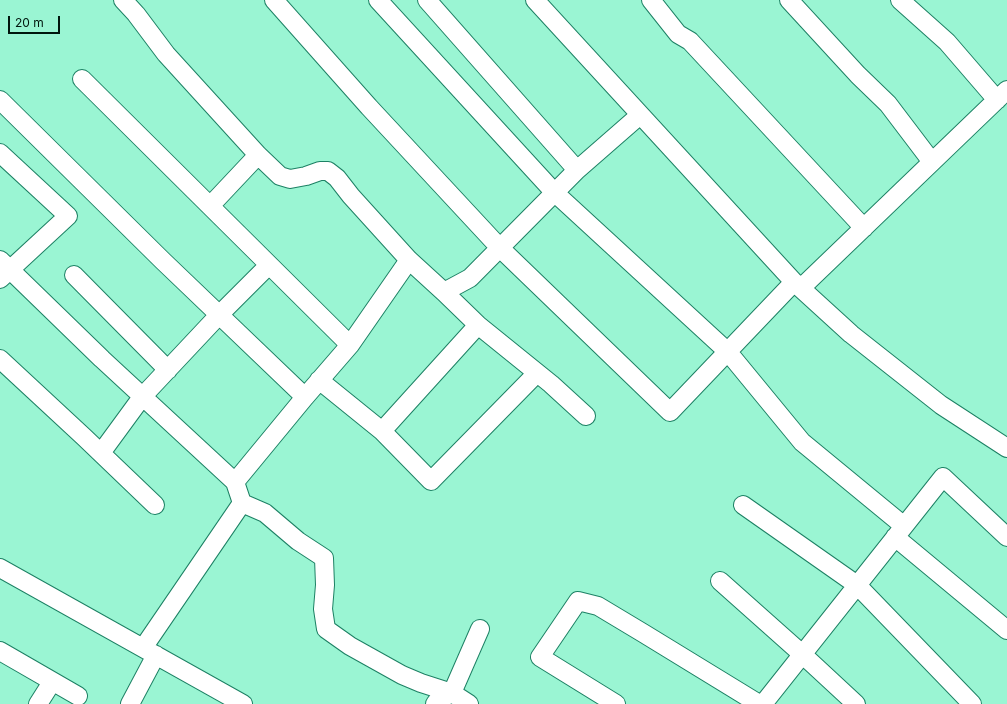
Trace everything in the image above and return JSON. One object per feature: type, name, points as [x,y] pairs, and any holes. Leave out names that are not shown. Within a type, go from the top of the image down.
[{"type":"street","points":[[123,0],[136,14],[166,54],[258,155],[280,176],[290,179],[306,176],[320,171],[328,171],[337,178],[409,260],[478,324],[551,384],[586,416]]},
{"type":"street","points":[[274,0],[369,107],[500,248],[670,412],[728,352],[797,285],[864,228],[1002,95],[947,42],[900,0]]},
{"type":"street","points":[[378,0],[554,192],[728,352],[802,442],[1007,630]]},
{"type":"street","points":[[427,0],[577,170]]},
{"type":"street","points":[[535,0],[797,285],[850,334],[941,405],[1007,448]]},
{"type":"street","points":[[651,0],[678,34],[690,41],[864,228]]},
{"type":"street","points":[[789,0],[858,75],[888,104],[932,162]]},
{"type":"street","points":[[82,79],[350,345]]},
{"type":"street","points":[[0,100],[163,261],[305,397]]},
{"type":"street","points":[[444,292],[470,278],[554,192],[640,115]]},
{"type":"street","points":[[0,153],[68,216],[3,269],[235,482],[242,503],[264,513],[298,541],[324,558],[325,585],[323,609],[326,629],[350,646],[402,675],[452,693],[469,704]]},
{"type":"street","points":[[210,206],[258,155]]},
{"type":"street","points":[[235,482],[319,380],[350,345],[409,260]]},
{"type":"street","points":[[101,452],[142,397],[219,314],[269,265]]},
{"type":"street","points":[[74,276],[168,370]]},
{"type":"street","points":[[382,431],[478,324]]},
{"type":"street","points":[[0,359],[101,452],[155,505]]},
{"type":"street","points":[[319,380],[382,431],[431,481],[537,373]]},
{"type":"street","points":[[763,704],[943,477],[1007,537]]},
{"type":"street","points":[[130,704],[150,652],[242,503]]},
{"type":"street","points":[[743,505],[858,585],[972,704]]},
{"type":"street","points":[[0,568],[240,703]]},
{"type":"street","points":[[720,581],[856,704]]},
{"type":"street","points":[[616,704],[540,657],[578,601],[598,606],[759,704]]},
{"type":"street","points":[[435,704],[438,700],[452,693],[480,629]]},
{"type":"street","points":[[0,651],[78,696]]},
{"type":"street","points":[[38,704],[52,682]]}]
